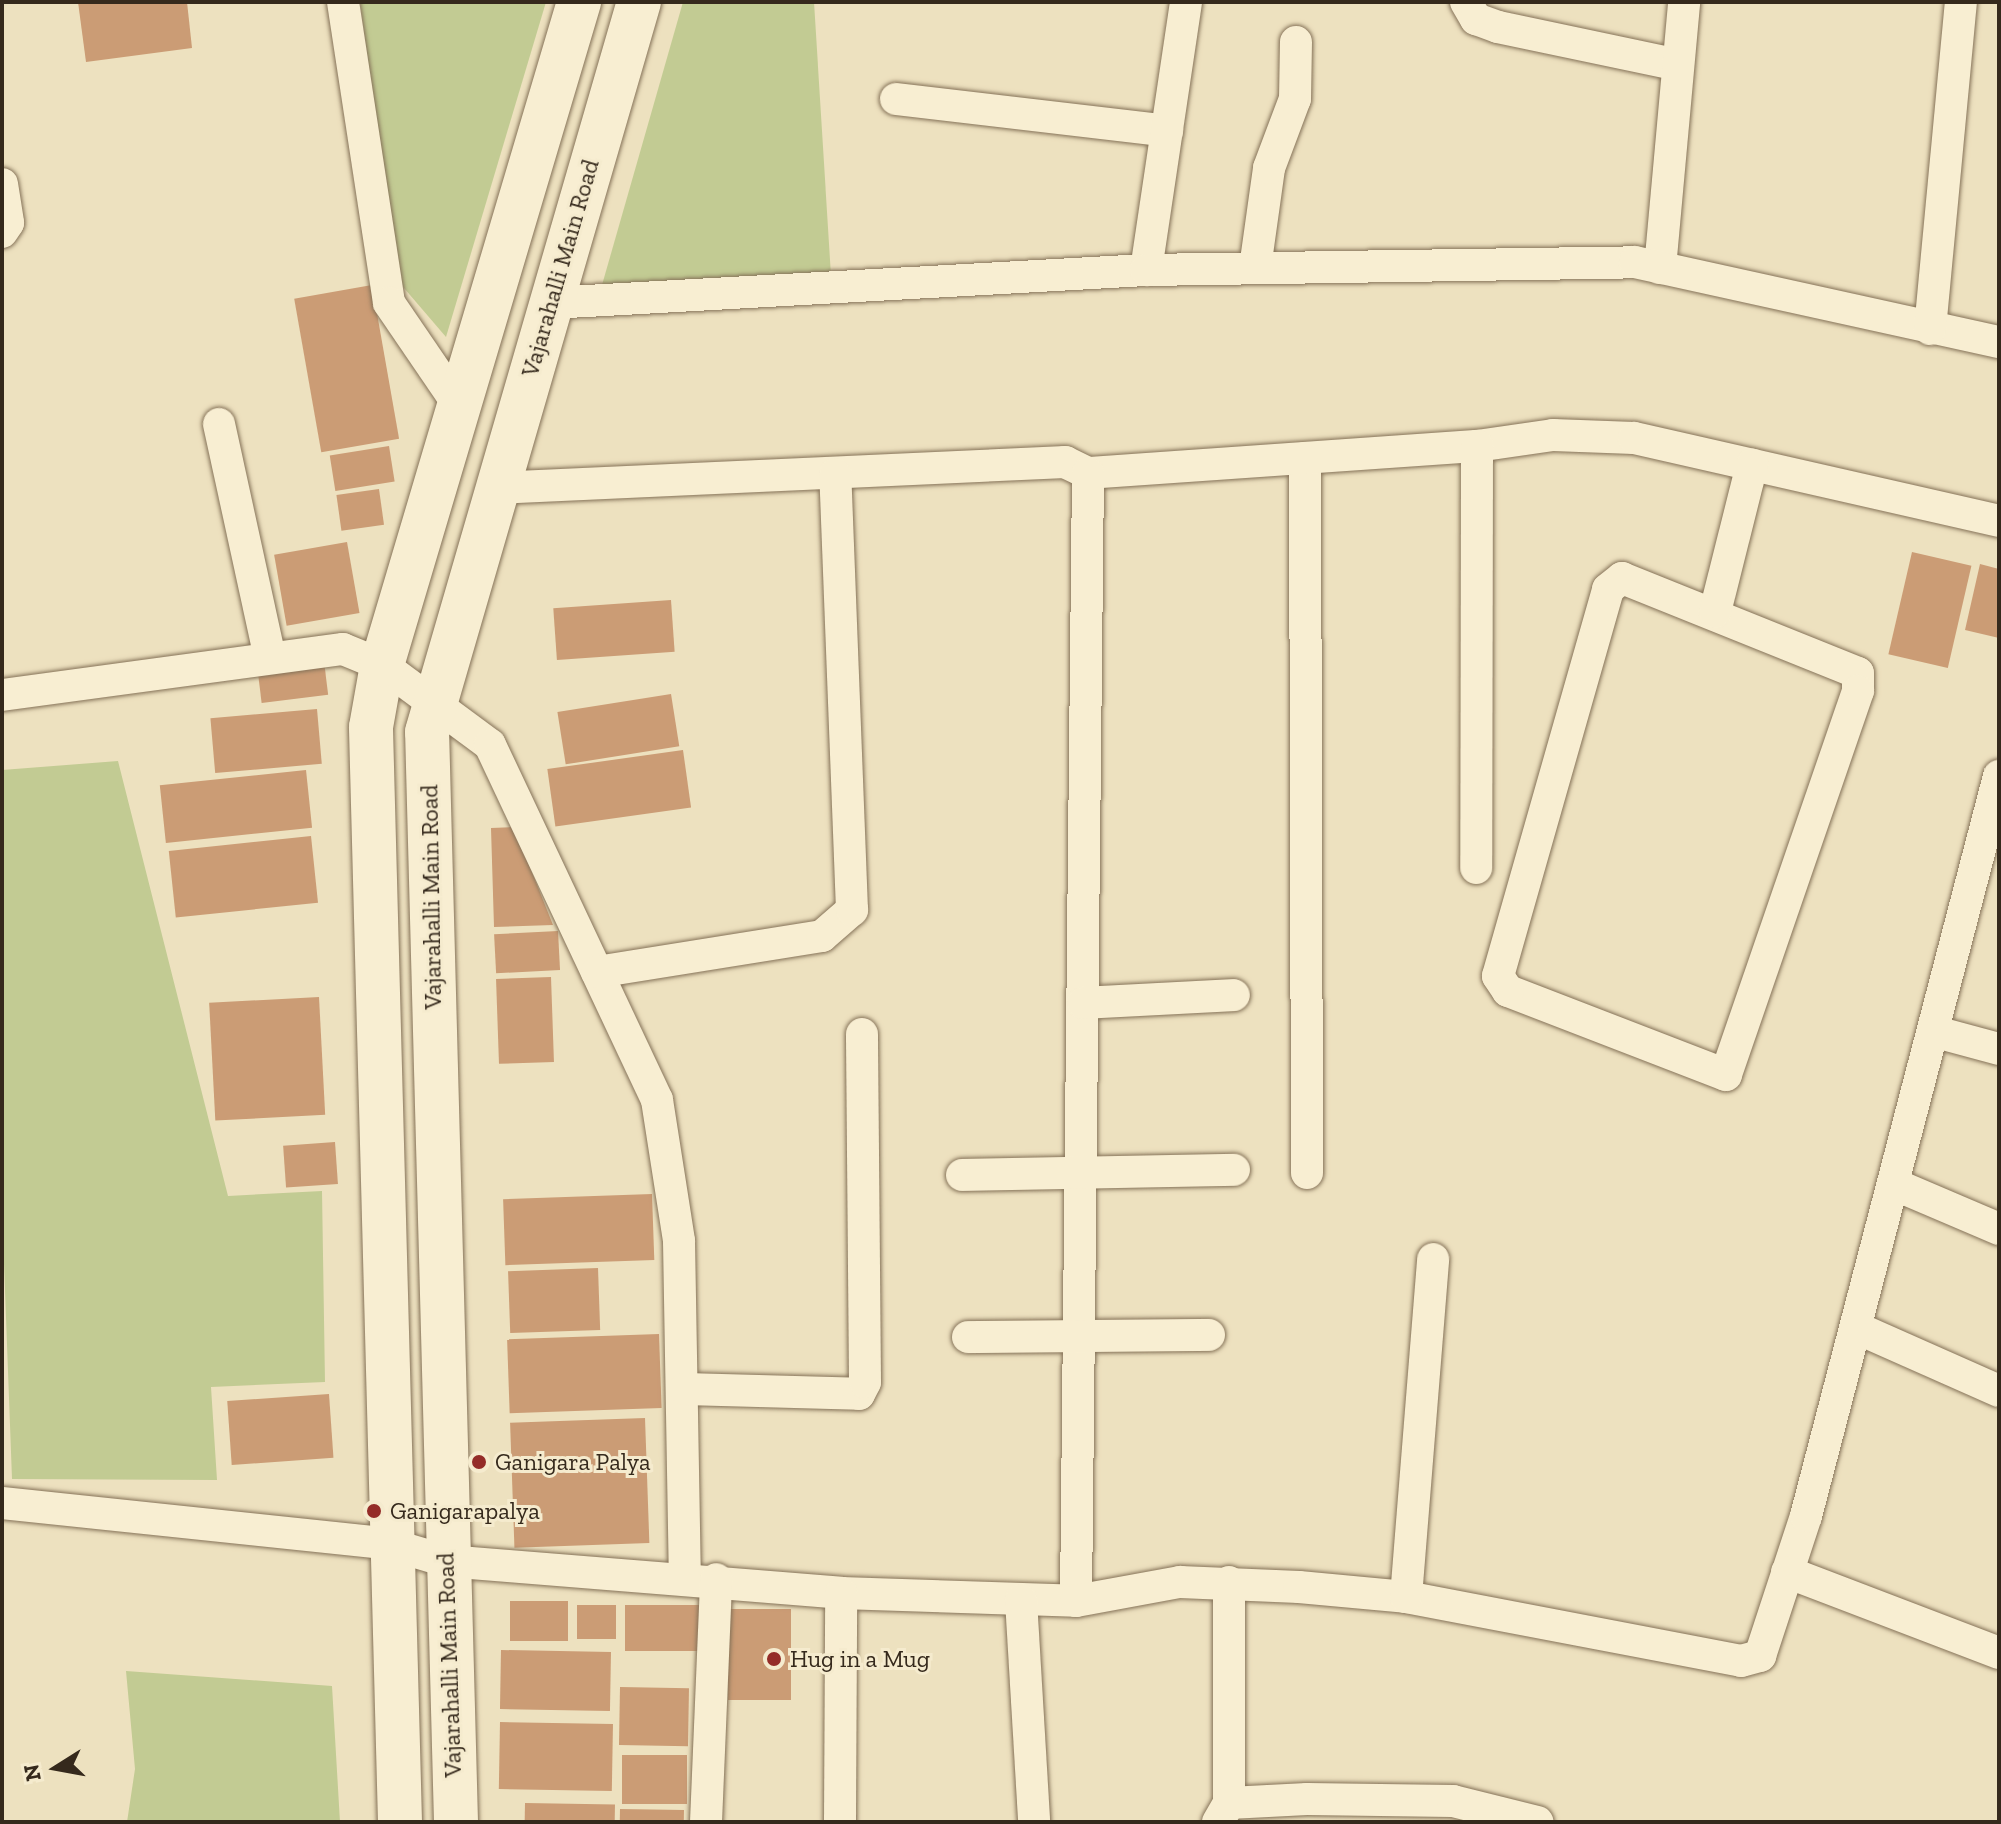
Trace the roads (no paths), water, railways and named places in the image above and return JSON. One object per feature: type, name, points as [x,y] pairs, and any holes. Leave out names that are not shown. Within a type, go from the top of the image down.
[{"type":"main road","points":[[400,1822],[389,1544],[371,727],[382,665],[579,2]]},
{"type":"main road","name":"Vajarahalli Main Road","points":[[456,1822],[446,1561],[427,732],[495,488],[639,2]]},
{"type":"street","points":[[343,2],[389,303],[460,407]]},
{"type":"street","points":[[1146,270],[1186,2]]},
{"type":"street","points":[[1466,2],[1476,19],[1498,27],[1678,65]]},
{"type":"street","points":[[1660,268],[1684,2]]},
{"type":"street","points":[[1930,329],[1961,2]]},
{"type":"street","points":[[1255,268],[1269,168],[1295,99],[1296,42]]},
{"type":"street","points":[[896,99],[1167,131]]},
{"type":"street","points":[[2,184],[8,223],[2,232]]},
{"type":"street","points":[[550,303],[1146,270],[1660,268],[1999,342]]},
{"type":"street","points":[[219,424],[269,653]]},
{"type":"street","points":[[495,488],[1065,462],[1088,473],[1477,446],[1553,435],[1634,438],[1999,521]]},
{"type":"street","points":[[1476,868],[1477,446]]},
{"type":"street","points":[[1305,458],[1307,1173]]},
{"type":"street","points":[[1715,612],[1752,465]]},
{"type":"street","points":[[1076,1601],[1076,1333],[1088,473]]},
{"type":"street","points":[[597,972],[822,936],[852,910],[835,474]]},
{"type":"street","points":[[1622,578],[1715,612],[1853,667],[1860,683],[1730,1070],[1720,1076],[1508,991],[1498,976],[1608,589],[1622,578]]},
{"type":"street","points":[[2,695],[269,653],[343,649],[382,665],[490,745],[657,1100],[668,1150],[700,1578],[706,1822]]},
{"type":"street","points":[[2,1503],[389,1544],[446,1561],[700,1578],[841,1593],[1076,1601],[1229,1582],[1406,1597],[1741,1661],[1760,1656],[1787,1572],[1896,1185],[1999,776]]},
{"type":"street","points":[[1083,1003],[1234,995]]},
{"type":"street","points":[[1936,1032],[1999,1049]]},
{"type":"street","points":[[685,1389],[859,1394],[865,1382],[862,1034]]},
{"type":"street","points":[[962,1175],[1234,1170]]},
{"type":"street","points":[[1896,1185],[1999,1229]]},
{"type":"street","points":[[1406,1597],[1433,1259]]},
{"type":"street","points":[[1857,1328],[1999,1391]]},
{"type":"street","points":[[968,1337],[1076,1333],[1209,1335]]},
{"type":"street","points":[[1787,1572],[1999,1653]]},
{"type":"street","points":[[1229,1582],[1224,1812],[1401,1811],[1519,1818]]},
{"type":"street","points":[[840,1822],[841,1593]]},
{"type":"street","points":[[1021,1600],[1034,1822]]},
{"type":"place","name":"Ganigara Palya","points":[[479,1462]]},
{"type":"place","name":"Ganigarapalya","points":[[374,1511]]},
{"type":"place","name":"Hug in a Mug","points":[[774,1659]]}]
